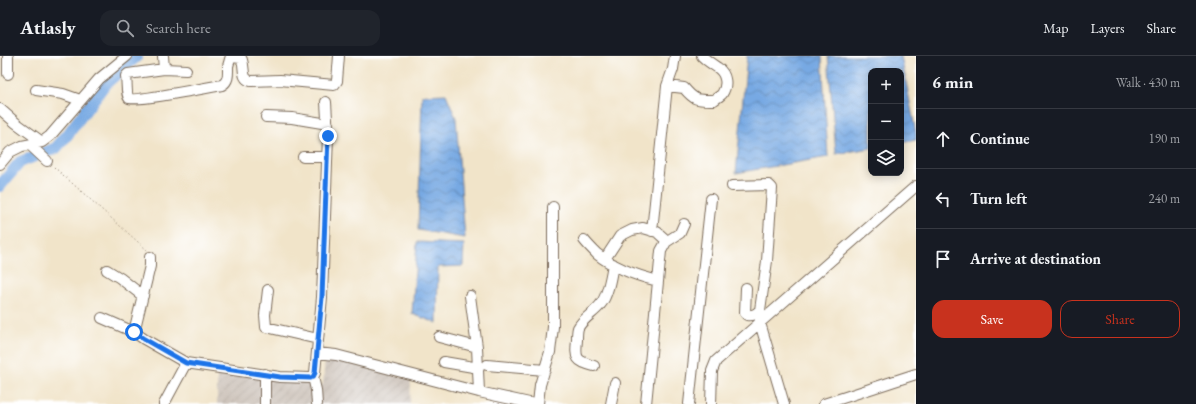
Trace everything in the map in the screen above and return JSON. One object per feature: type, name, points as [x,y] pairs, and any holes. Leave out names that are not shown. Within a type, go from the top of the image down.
[{"type":"street","points":[[8,56],[8,74]]},
{"type":"street","points":[[33,148],[50,136],[99,79],[127,56]]},
{"type":"street","points":[[163,56],[164,69]]},
{"type":"street","points":[[186,70],[164,69],[128,74],[126,76],[127,96],[132,99],[149,98],[222,85],[226,83],[228,78],[229,63],[236,57],[243,62],[245,78],[247,80],[280,80],[334,85],[337,82],[339,56]]},
{"type":"street","points":[[652,230],[667,86],[673,69],[675,56]]},
{"type":"street","points":[[667,86],[684,88],[692,97],[700,100],[714,100],[722,93],[726,83],[724,75],[720,69],[706,61],[702,56]]},
{"type":"street","points":[[36,90],[63,94],[80,100]]},
{"type":"street","points":[[317,404],[313,377],[315,373],[322,297],[328,124],[326,102]]},
{"type":"street","points":[[0,109],[42,142]]},
{"type":"street","points":[[266,117],[292,118],[328,124]]},
{"type":"street","points":[[0,164],[4,152],[10,152],[22,146],[33,148],[47,162]]},
{"type":"street","points":[[303,158],[327,157]]},
{"type":"street","points":[[732,186],[769,185],[772,188],[767,261],[760,310],[760,322],[784,404]]},
{"type":"street","points":[[711,404],[712,371],[716,362],[916,186]]},
{"type":"street","points":[[689,404],[711,199]]},
{"type":"street","points":[[538,404],[540,385],[550,352],[554,327],[554,207]]},
{"type":"street","points":[[646,404],[661,251],[667,241],[680,233],[684,224]]},
{"type":"street","points":[[594,366],[578,360],[576,354],[578,328],[584,320],[601,305],[608,288],[609,261],[620,236],[632,230],[643,228],[657,232],[667,241]]},
{"type":"street","points":[[584,240],[598,255],[640,276],[658,281]]},
{"type":"street","points":[[134,332],[150,266],[150,257]]},
{"type":"street","points":[[107,270],[143,296]]},
{"type":"street","points":[[746,288],[745,313],[751,316],[755,315],[760,310]]},
{"type":"street","points":[[268,290],[265,315],[266,327],[318,339]]},
{"type":"street","points":[[470,296],[477,347],[483,366],[479,392]]},
{"type":"street","points":[[102,318],[134,332],[186,363],[280,377],[313,377]]},
{"type":"street","points":[[439,337],[477,347]]},
{"type":"street","points":[[317,353],[336,355],[479,392],[534,404]]},
{"type":"street","points":[[444,362],[545,370]]},
{"type":"street","points":[[164,404],[186,363]]},
{"type":"street","points":[[265,374],[265,404]]},
{"type":"street","points":[[824,404],[916,374]]},
{"type":"street","points":[[611,404],[615,383]]},
{"type":"street","points":[[856,394],[859,404]]},
{"type":"path","points":[[47,162],[148,251],[150,257]]},
{"type":"shaded area","points":[[325,356],[411,379],[410,404],[217,404],[217,371],[323,385]]},
{"type":"water","points":[[747,56],[822,56],[828,157],[736,173]]},
{"type":"water","points":[[828,56],[901,56],[903,68],[868,68],[868,149],[836,154]]},
{"type":"water","points":[[904,72],[916,134],[916,140],[904,142]]},
{"type":"water","points":[[446,94],[456,118],[465,238],[418,230],[422,95]]},
{"type":"water","points":[[417,242],[464,244],[463,266],[438,267],[437,323],[412,314]]},
{"type":"waterway","points":[[0,186],[20,162],[56,148],[105,84],[137,56]]},
{"type":"route","points":[[134,332],[186,363],[280,377],[313,377],[315,373],[322,297],[328,136]]}]
